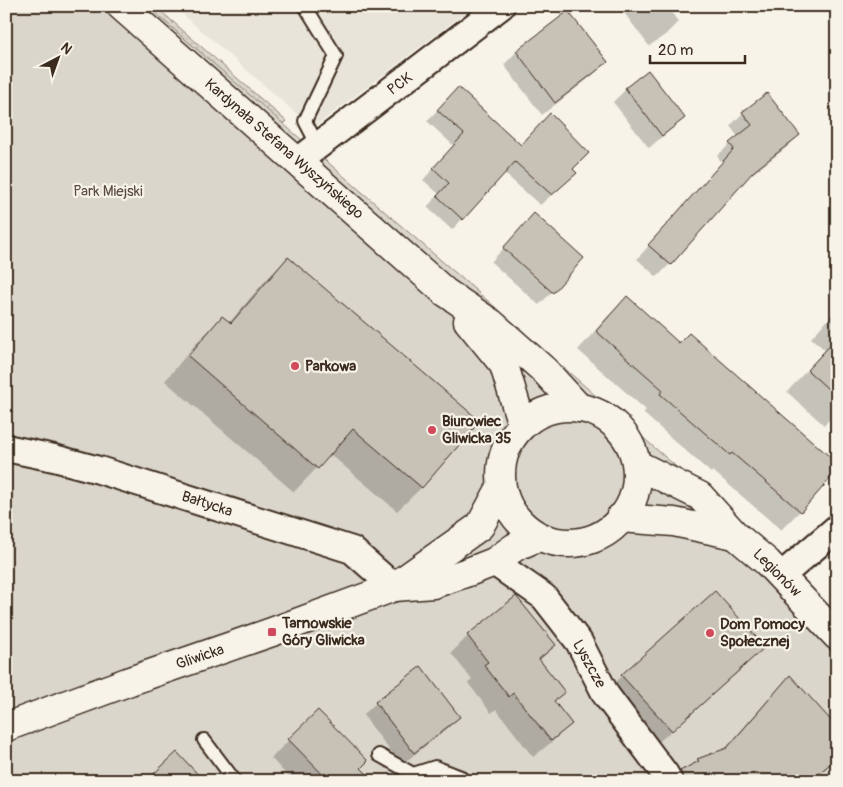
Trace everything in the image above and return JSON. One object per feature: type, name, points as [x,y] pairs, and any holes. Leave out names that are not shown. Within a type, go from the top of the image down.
[{"type":"street","name":"Kardynała Stefana Wyszyńskiego","points":[[121,6],[308,154],[445,292],[504,365],[522,425]]},
{"type":"street","name":"PCK","points":[[308,154],[501,6]]},
{"type":"street","name":"Kardynała Stefana Wyszyńskiego","points":[[445,292],[491,323],[545,371],[579,408]]},
{"type":"street","points":[[579,408],[609,420],[628,442],[638,465],[637,487],[628,508],[602,534],[582,542],[560,543],[538,537],[516,517],[500,489],[500,473],[506,448],[522,425],[548,409],[579,408]]},
{"type":"street","name":"Bałtycka","points":[[6,448],[99,470],[352,550],[394,587]]},
{"type":"street","name":"Legionów","points":[[638,465],[700,496],[735,534],[781,576],[837,636]]},
{"type":"street","name":"Gliwicka","points":[[6,727],[394,587],[480,526],[500,489]]},
{"type":"street","points":[[620,518],[674,522],[735,534]]},
{"type":"street","points":[[781,576],[835,533]]},
{"type":"street","name":"Gliwicka","points":[[394,587],[433,584],[471,572],[494,562],[515,547],[538,537]]},
{"type":"street","name":"Lyszcze","points":[[494,562],[544,597],[579,642],[606,695],[669,781]]},
{"type":"lane","points":[[305,6],[336,56],[304,121],[308,154]]},
{"type":"lane","points":[[204,740],[235,781]]},
{"type":"lane","points":[[380,755],[413,774],[435,766],[461,778],[463,781]]},
{"type":"shaded area","points":[[173,6],[474,6],[313,128]]},
{"type":"green space","name":"Park Miejski","points":[[6,6],[147,6],[503,314],[792,569],[837,617],[837,781],[6,781]]},
{"type":"green space","points":[[147,6],[155,6],[286,121],[282,125]]},
{"type":"building","points":[[568,11],[608,62],[555,103],[516,51]]},
{"type":"building","points":[[648,70],[685,118],[662,136],[625,88]]},
{"type":"building","points":[[458,87],[521,145],[550,113],[589,153],[573,169],[577,173],[552,195],[515,162],[463,220],[437,196],[449,183],[433,168],[464,134],[437,110]]},
{"type":"building","points":[[767,93],[800,135],[753,172],[671,265],[648,245],[734,149],[729,143],[752,125],[742,112]]},
{"type":"building","points":[[534,213],[584,258],[553,293],[503,248]]},
{"type":"building","name":"Parkowa","points":[[288,257],[480,421],[422,488],[353,429],[318,469],[188,356],[222,316],[231,323]]},
{"type":"building","points":[[627,296],[679,343],[689,333],[837,463],[837,471],[801,512],[732,453],[730,455],[660,394],[663,390],[596,331]]},
{"type":"building","points":[[837,338],[837,397],[807,370]]},
{"type":"building","name":"Dom Pomocy Społecznej","points":[[715,591],[765,647],[672,731],[621,675]]},
{"type":"building","points":[[516,596],[556,645],[539,659],[565,692],[554,701],[572,724],[551,741],[513,693],[509,697],[484,665],[488,662],[467,635]]},
{"type":"building","points":[[421,666],[460,717],[414,753],[375,702]]},
{"type":"building","points":[[790,675],[837,727],[837,758],[810,781],[684,781],[680,771],[699,761],[697,759],[727,748]]},
{"type":"building","points":[[318,710],[368,761],[361,768],[374,781],[329,781],[288,739]]},
{"type":"building","points":[[177,752],[204,781],[146,781]]},
{"type":"place","name":"Parkowa","points":[[295,366]]},
{"type":"place","name":"Biurowiec Gliwicka 35","points":[[432,430]]},
{"type":"place","name":"Tarnowskie Góry Gliwicka","points":[[272,632]]},
{"type":"place","name":"Dom Pomocy Społecznej","points":[[710,633]]}]
